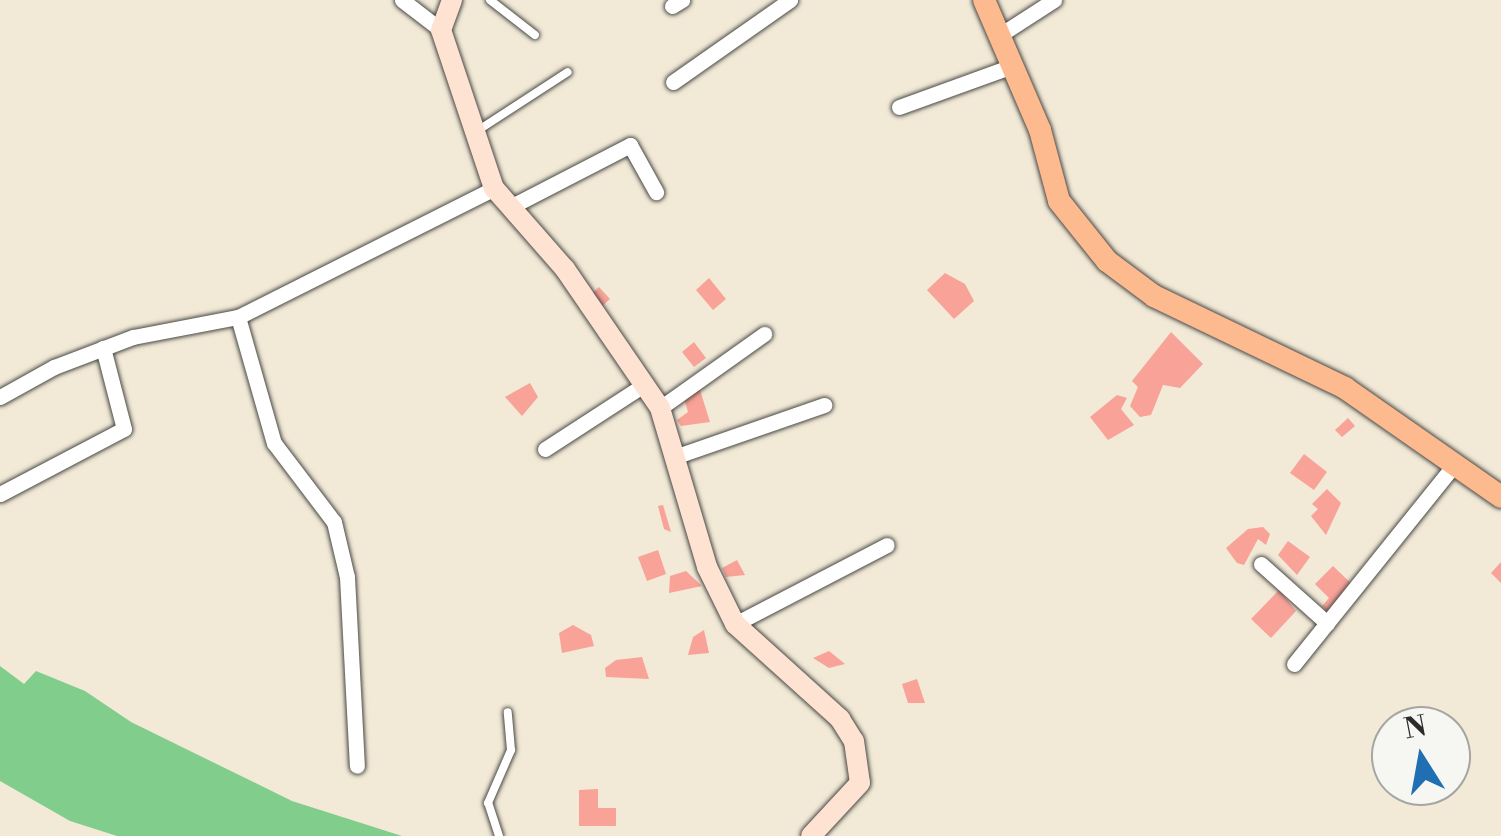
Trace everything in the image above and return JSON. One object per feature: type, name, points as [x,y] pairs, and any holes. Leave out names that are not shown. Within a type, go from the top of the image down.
[{"type":"main road","points":[[984,0],[1003,33],[1059,202],[1107,261],[1154,296],[1345,388],[1501,497]]},
{"type":"street","points":[[402,0],[441,30],[494,188],[512,206],[660,408],[707,567],[735,624],[840,719],[854,741],[860,783],[811,836]]},
{"type":"street","points":[[441,30],[452,0]]},
{"type":"street","points":[[673,82],[790,0]]},
{"type":"street","points":[[1003,33],[1054,0]]},
{"type":"street","points":[[899,107],[1015,66]]},
{"type":"street","points":[[512,206],[630,146],[656,192]]},
{"type":"street","points":[[0,397],[103,348],[238,318],[494,188]]},
{"type":"street","points":[[238,318],[274,443],[334,522],[346,577],[357,766]]},
{"type":"street","points":[[660,408],[764,334]]},
{"type":"street","points":[[0,494],[124,429],[103,348]]},
{"type":"street","points":[[545,449],[645,384]]},
{"type":"street","points":[[677,456],[824,406]]},
{"type":"street","points":[[1294,664],[1455,464]]},
{"type":"street","points":[[735,624],[887,545]]},
{"type":"street","points":[[1261,564],[1327,624]]},
{"type":"lane","points":[[490,0],[535,35]]},
{"type":"lane","points":[[477,131],[568,72]]},
{"type":"lane","points":[[499,836],[488,803],[511,750],[514,726],[508,712]]},
{"type":"green space","points":[[0,666],[24,684],[36,671],[85,691],[131,722],[292,801],[402,836],[117,836],[70,821],[0,781]]},
{"type":"building","points":[[945,273],[965,284],[974,301],[954,319],[927,290]]},
{"type":"building","points":[[709,278],[726,299],[713,310],[696,290]]},
{"type":"building","points":[[599,287],[610,299],[599,309],[588,297]]},
{"type":"building","points":[[1171,332],[1203,364],[1180,388],[1163,385],[1151,415],[1140,417],[1130,406],[1138,387],[1132,381]]},
{"type":"building","points":[[694,342],[706,358],[694,367],[682,352]]},
{"type":"building","points":[[530,383],[538,397],[522,416],[505,397]]},
{"type":"building","points":[[700,390],[710,422],[681,426],[677,420],[688,412],[683,395]]},
{"type":"building","points":[[1117,395],[1127,398],[1121,409],[1134,425],[1108,440],[1090,417]]},
{"type":"building","points":[[1348,418],[1355,426],[1342,437],[1335,430]]},
{"type":"building","points":[[1304,454],[1327,472],[1314,490],[1290,473]]},
{"type":"building","points":[[1327,489],[1341,503],[1326,535],[1311,516],[1318,509],[1312,504]]},
{"type":"building","points":[[663,505],[671,532],[664,529],[658,506]]},
{"type":"building","points":[[1263,527],[1270,534],[1266,545],[1258,539],[1244,565],[1237,563],[1226,548],[1248,529]]},
{"type":"building","points":[[1288,541],[1310,557],[1297,575],[1278,555]]},
{"type":"building","points":[[658,550],[666,574],[647,581],[638,557]]},
{"type":"building","points":[[737,560],[745,575],[726,577],[722,568]]},
{"type":"building","points":[[1501,562],[1501,583],[1491,573]]},
{"type":"building","points":[[1333,566],[1356,588],[1330,614],[1322,606],[1329,598],[1315,584]]},
{"type":"building","points":[[686,571],[702,586],[669,593],[670,576]]},
{"type":"building","points":[[1279,590],[1296,611],[1271,638],[1251,619]]},
{"type":"building","points":[[573,625],[591,635],[594,646],[562,653],[559,633]]},
{"type":"building","points":[[704,630],[709,653],[688,655],[693,637]]},
{"type":"building","points":[[829,651],[845,664],[829,668],[813,658]]},
{"type":"building","points":[[642,657],[649,679],[606,677],[605,668],[616,660]]},
{"type":"building","points":[[917,679],[925,703],[908,703],[902,684]]},
{"type":"building","points":[[598,789],[598,808],[616,808],[616,826],[579,826],[579,790]]}]
